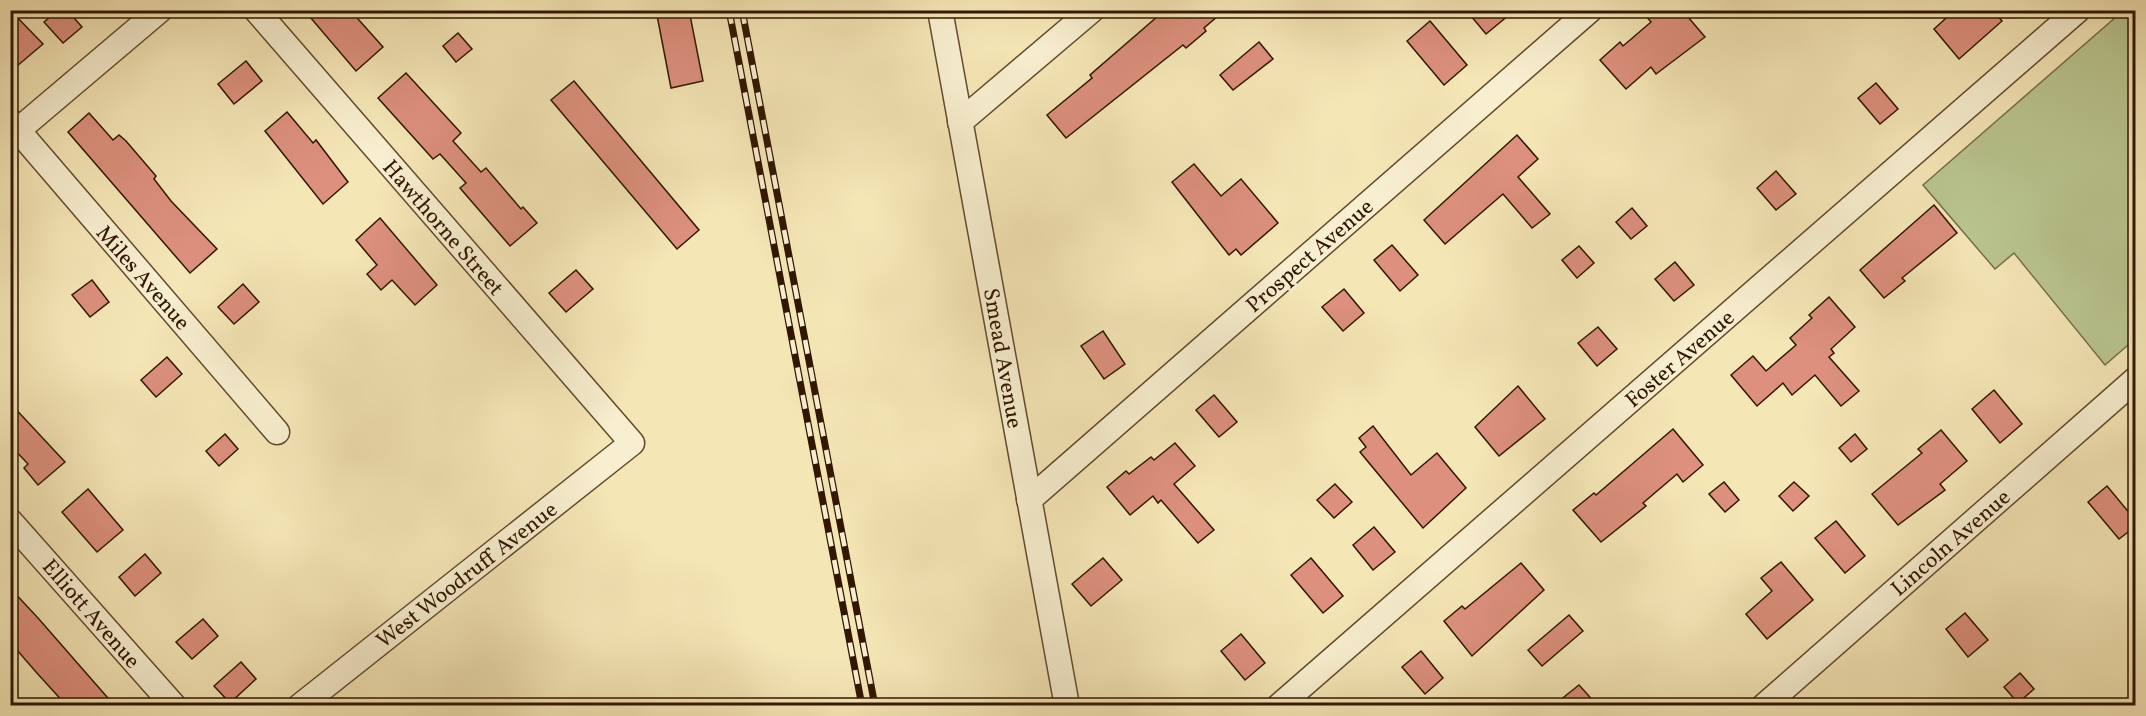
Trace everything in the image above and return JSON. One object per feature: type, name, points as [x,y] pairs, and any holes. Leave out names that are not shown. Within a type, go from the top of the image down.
[{"type":"street","points":[[13,129],[160,10]]},
{"type":"street","name":"Hawthorne Street","points":[[256,10],[632,443]]},
{"type":"street","name":"Smead Avenue","points":[[940,10],[1067,705]]},
{"type":"street","points":[[960,122],[1092,10]]},
{"type":"street","name":"Prospect Avenue","points":[[1029,500],[1590,10]]},
{"type":"street","name":"Foster Avenue","points":[[1279,705],[2078,10]]},
{"type":"street","name":"Miles Avenue","points":[[13,129],[277,432]]},
{"type":"street","name":"Lincoln Avenue","points":[[1764,705],[2136,379]]},
{"type":"street","name":"West Woodruff Avenue","points":[[300,705],[632,443]]},
{"type":"street","name":"Elliott Avenue","points":[[10,520],[174,705]]},
{"type":"green space","points":[[2124,10],[2136,11],[2135,339],[2105,365],[2014,253],[1995,269],[1923,185]]},
{"type":"building","points":[[10,10],[43,44],[10,72]]},
{"type":"building","points":[[58,10],[67,10],[82,27],[63,43],[44,22]]},
{"type":"building","points":[[304,10],[350,10],[383,47],[356,71]]},
{"type":"building","points":[[656,10],[689,10],[703,81],[671,88]]},
{"type":"building","points":[[1165,10],[1225,10],[1186,48],[1183,45],[1066,138],[1047,115],[1092,78],[1090,75]]},
{"type":"building","points":[[1466,10],[1515,10],[1486,34]]},
{"type":"building","points":[[1641,10],[1682,10],[1705,37],[1656,74],[1651,67],[1626,89],[1600,60],[1620,42],[1623,46],[1651,22]]},
{"type":"building","points":[[1955,10],[1993,10],[2002,21],[1959,59],[1934,29]]},
{"type":"building","points":[[1430,21],[1467,65],[1444,85],[1407,41]]},
{"type":"building","points":[[458,33],[472,49],[456,62],[443,46]]},
{"type":"building","points":[[1259,42],[1273,59],[1233,90],[1220,75]]},
{"type":"building","points":[[246,61],[262,81],[234,104],[218,84]]},
{"type":"building","points":[[406,73],[461,133],[453,141],[481,172],[486,168],[521,209],[523,207],[537,223],[510,246],[460,188],[466,183],[440,154],[433,159],[378,98]]},
{"type":"building","points":[[574,81],[699,230],[677,249],[551,100]]},
{"type":"building","points":[[1876,83],[1898,109],[1880,124],[1858,98]]},
{"type":"building","points":[[287,112],[313,143],[316,140],[348,182],[323,204],[265,131]]},
{"type":"building","points":[[89,113],[113,140],[119,135],[126,141],[156,176],[154,179],[171,201],[217,249],[190,273],[68,132]]},
{"type":"building","points":[[1517,135],[1538,159],[1518,177],[1550,214],[1532,228],[1503,194],[1445,244],[1424,220]]},
{"type":"building","points":[[1194,164],[1221,196],[1241,179],[1278,223],[1241,255],[1236,249],[1229,255],[1172,182]]},
{"type":"building","points":[[1776,171],[1796,194],[1776,210],[1757,188]]},
{"type":"building","points":[[1934,205],[1957,233],[1902,278],[1905,281],[1884,298],[1860,270]]},
{"type":"building","points":[[1632,208],[1647,226],[1631,239],[1616,222]]},
{"type":"building","points":[[380,218],[437,285],[415,305],[392,280],[381,290],[367,274],[377,265],[356,240]]},
{"type":"building","points":[[1392,245],[1418,275],[1400,291],[1374,260]]},
{"type":"building","points":[[1579,246],[1594,263],[1577,278],[1562,260]]},
{"type":"building","points":[[1675,262],[1694,285],[1674,301],[1655,279]]},
{"type":"building","points":[[576,270],[593,289],[566,312],[549,293]]},
{"type":"building","points":[[92,280],[109,302],[90,317],[72,295]]},
{"type":"building","points":[[243,284],[259,302],[234,324],[218,307]]},
{"type":"building","points":[[1344,289],[1364,313],[1343,331],[1322,307]]},
{"type":"building","points":[[1829,297],[1855,327],[1831,349],[1834,353],[1829,357],[1859,391],[1841,406],[1815,375],[1792,395],[1783,383],[1757,406],[1731,375],[1753,356],[1766,371],[1796,345],[1790,338],[1812,318],[1809,315]]},
{"type":"building","points":[[1598,327],[1617,349],[1597,366],[1578,343]]},
{"type":"building","points":[[1103,331],[1125,364],[1104,379],[1081,346]]},
{"type":"building","points":[[167,357],[182,374],[156,397],[141,380]]},
{"type":"building","points":[[1518,386],[1545,419],[1499,456],[1475,427]]},
{"type":"building","points":[[1994,390],[2022,424],[2000,443],[1972,409]]},
{"type":"building","points":[[1214,395],[1237,422],[1219,437],[1196,410]]},
{"type":"building","points":[[10,403],[65,462],[38,485],[24,468],[28,464],[10,445]]},
{"type":"building","points":[[1373,426],[1411,475],[1437,453],[1466,488],[1423,528],[1360,452],[1366,447],[1359,438]]},
{"type":"building","points":[[1673,429],[1703,465],[1683,482],[1677,474],[1643,503],[1646,506],[1601,542],[1573,510],[1594,493],[1596,495]]},
{"type":"building","points":[[1941,430],[1967,461],[1940,484],[1945,490],[1898,525],[1872,494],[1922,453],[1918,449]]},
{"type":"building","points":[[225,434],[238,449],[219,466],[206,451]]},
{"type":"building","points":[[1855,434],[1867,449],[1851,462],[1839,448]]},
{"type":"building","points":[[1175,443],[1195,466],[1174,484],[1214,530],[1198,543],[1161,500],[1158,503],[1153,496],[1130,515],[1107,487],[1126,471],[1129,474],[1151,457],[1154,460]]},
{"type":"building","points":[[1724,482],[1739,500],[1725,512],[1709,494]]},
{"type":"building","points":[[1794,482],[1809,496],[1793,511],[1779,496]]},
{"type":"building","points":[[1335,484],[1352,502],[1334,518],[1317,500]]},
{"type":"building","points":[[2107,486],[2136,521],[2136,526],[2119,539],[2088,502]]},
{"type":"building","points":[[88,489],[123,530],[97,552],[62,512]]},
{"type":"building","points":[[1836,521],[1865,556],[1845,573],[1815,538]]},
{"type":"building","points":[[1374,527],[1395,552],[1373,570],[1353,545]]},
{"type":"building","points":[[145,554],[161,573],[135,596],[119,577]]},
{"type":"building","points":[[1103,558],[1122,580],[1091,606],[1072,584]]},
{"type":"building","points":[[1311,558],[1343,596],[1323,613],[1291,575]]},
{"type":"building","points":[[1781,562],[1813,600],[1767,639],[1746,614],[1772,591],[1761,578]]},
{"type":"building","points":[[1521,563],[1544,590],[1472,656],[1444,621],[1462,606],[1465,609]]},
{"type":"building","points":[[10,588],[114,705],[66,705],[36,672],[10,642]]},
{"type":"building","points":[[1965,613],[1988,640],[1968,657],[1946,629]]},
{"type":"building","points":[[1569,615],[1583,631],[1542,666],[1528,650]]},
{"type":"building","points":[[203,619],[218,636],[192,659],[176,642]]},
{"type":"building","points":[[1241,634],[1265,663],[1245,680],[1221,651]]},
{"type":"building","points":[[1421,651],[1443,678],[1425,694],[1402,667]]},
{"type":"building","points":[[241,662],[256,679],[230,703],[214,686]]},
{"type":"building","points":[[2020,673],[2034,689],[2018,703],[2004,687]]},
{"type":"building","points":[[1579,685],[1597,705],[1554,705]]},
{"type":"railway","points":[[729,10],[862,706]]},
{"type":"railway","points":[[742,10],[875,706]]}]
